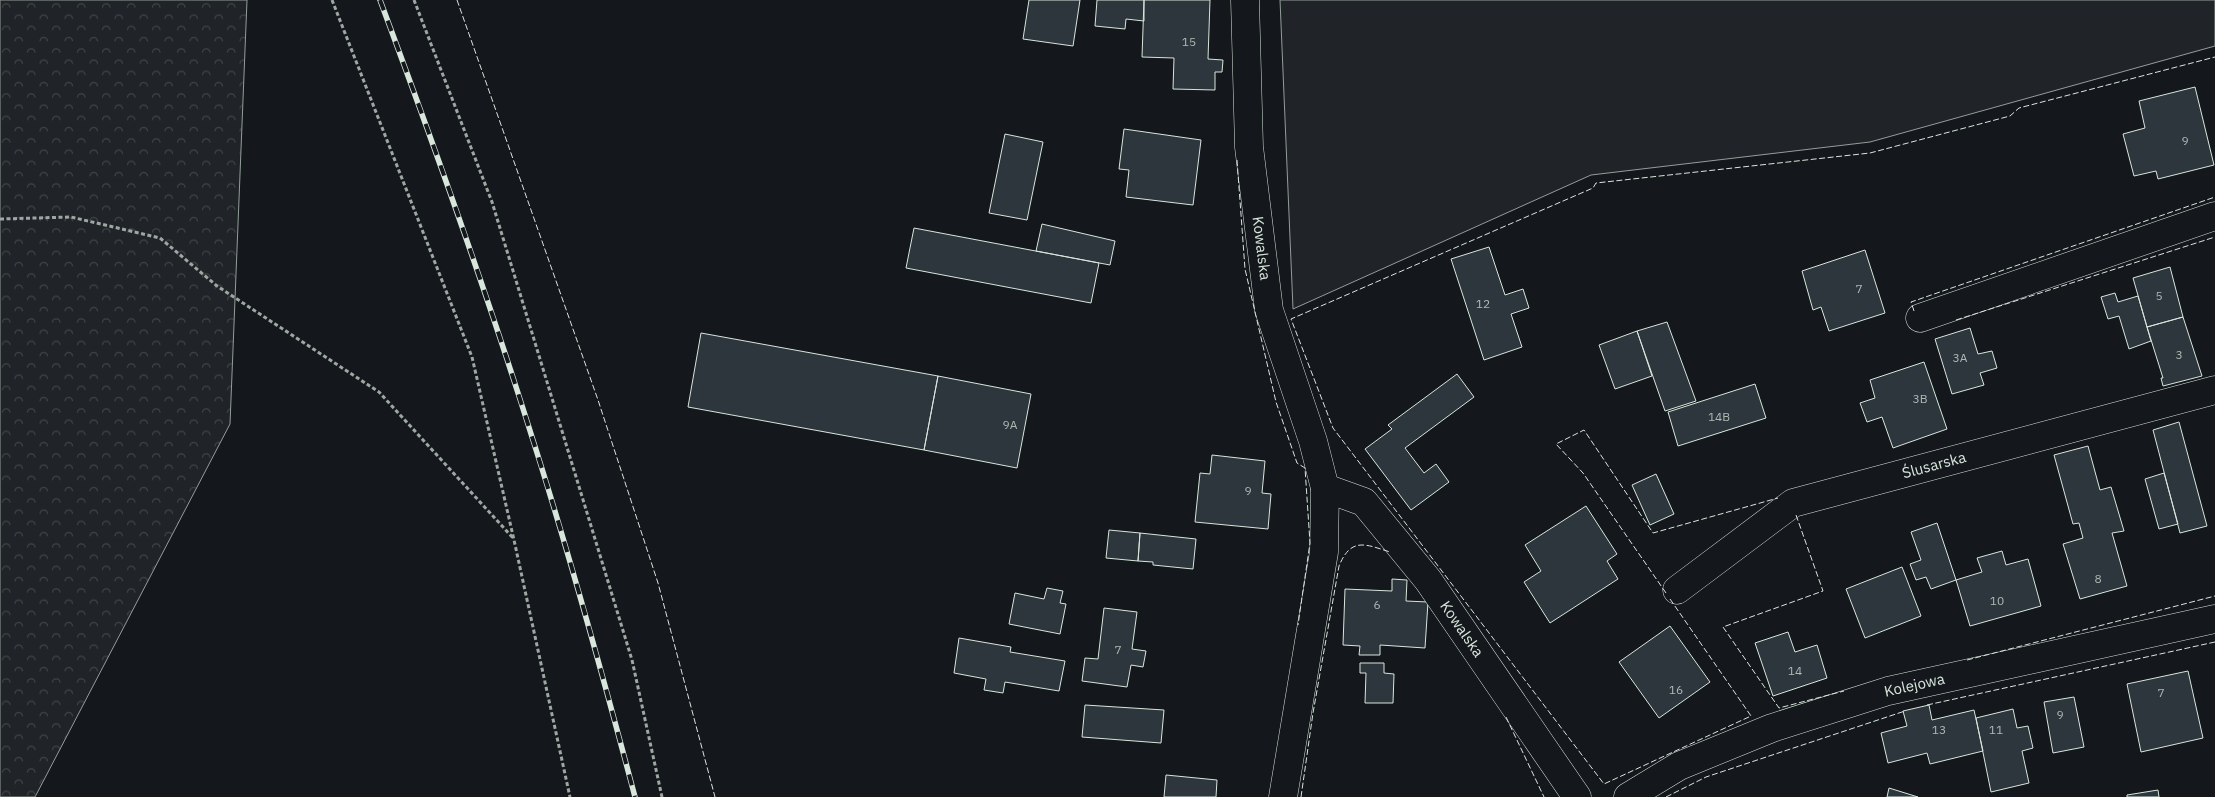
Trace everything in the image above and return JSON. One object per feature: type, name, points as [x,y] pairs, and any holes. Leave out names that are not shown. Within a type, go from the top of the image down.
[{"type":"street","name":"Kowalska","points":[[1245,0],[1249,147],[1269,310],[1313,441],[1325,488],[1324,552],[1283,797]]},
{"type":"street","points":[[1920,318],[2215,216]]},
{"type":"street","name":"Ślusarska","points":[[1677,590],[1793,503],[2215,390]]},
{"type":"street","name":"Kowalska","points":[[1325,488],[1364,502],[1428,580],[1577,797]]},
{"type":"street","name":"Kolejowa","points":[[1628,797],[1679,766],[1772,728],[1888,691],[2215,619]]},
{"type":"path","points":[[332,0],[472,357],[570,797]]},
{"type":"path","points":[[414,0],[492,202],[632,660],[662,797]]},
{"type":"path","points":[[0,220],[71,217],[160,238],[217,286],[379,392],[514,540]]},
{"type":"green space","points":[[0,0],[247,0],[230,424],[35,797],[0,797]]},
{"type":"green space","points":[[1280,0],[2215,0],[2215,46],[1870,142],[1591,175],[1293,309]]},
{"type":"building","points":[[1029,0],[1080,0],[1073,46],[1023,39]]},
{"type":"building","points":[[1097,0],[1144,0],[1144,21],[1126,19],[1125,29],[1095,26]]},
{"type":"building","points":[[1144,0],[1210,0],[1208,59],[1223,60],[1222,72],[1215,72],[1215,90],[1173,89],[1174,58],[1142,57]]},
{"type":"building","points":[[2195,87],[2214,165],[2158,179],[2156,171],[2134,176],[2123,134],[2145,128],[2139,101]]},
{"type":"building","points":[[1124,129],[1201,140],[1193,205],[1126,197],[1129,170],[1119,169]]},
{"type":"building","points":[[1005,134],[1043,142],[1027,220],[989,213]]},
{"type":"building","points":[[1042,224],[1115,241],[1110,265],[1036,251]]},
{"type":"building","points":[[914,228],[1099,263],[1091,303],[906,268]]},
{"type":"building","points":[[1489,247],[1505,295],[1523,289],[1529,308],[1511,314],[1522,347],[1484,360],[1451,259]]},
{"type":"building","points":[[1865,250],[1885,313],[1829,331],[1821,307],[1813,310],[1802,271]]},
{"type":"building","points":[[2170,267],[2183,317],[2147,327],[2133,278]]},
{"type":"building","points":[[2115,293],[2118,302],[2138,296],[2151,341],[2129,349],[2119,316],[2108,319],[2101,297]]},
{"type":"building","points":[[2183,317],[2202,376],[2163,386],[2161,378],[2163,378],[2147,327]]},
{"type":"building","points":[[1667,322],[1696,401],[1665,411],[1637,331]]},
{"type":"building","points":[[1970,328],[1978,354],[1992,351],[1997,368],[1980,373],[1984,385],[1952,394],[1935,339]]},
{"type":"building","points":[[1637,331],[1652,376],[1615,389],[1599,345]]},
{"type":"building","points":[[701,333],[938,376],[924,450],[688,407]]},
{"type":"building","points":[[1924,362],[1947,429],[1893,448],[1882,417],[1867,422],[1860,403],[1875,398],[1870,380]]},
{"type":"building","points":[[1457,374],[1474,397],[1405,448],[1424,473],[1436,464],[1449,482],[1411,510],[1365,449],[1392,429],[1388,425]]},
{"type":"building","points":[[938,376],[1031,394],[1017,468],[924,450]]},
{"type":"building","points":[[1755,384],[1766,418],[1678,446],[1668,412]]},
{"type":"building","points":[[2179,422],[2207,526],[2180,533],[2153,430]]},
{"type":"building","points":[[2088,446],[2100,490],[2111,487],[2124,531],[2112,533],[2127,586],[2080,599],[2063,544],[2083,538],[2079,523],[2073,524],[2054,455]]},
{"type":"building","points":[[1212,455],[1265,461],[1262,493],[1271,494],[1268,529],[1195,522],[1200,473],[1210,474]]},
{"type":"building","points":[[2164,473],[2178,524],[2159,529],[2145,479]]},
{"type":"building","points":[[1656,474],[1674,514],[1650,525],[1632,485]]},
{"type":"building","points":[[1586,506],[1617,554],[1607,561],[1618,579],[1550,623],[1524,582],[1541,571],[1525,545]]},
{"type":"building","points":[[1937,523],[1956,580],[1931,589],[1926,577],[1916,580],[1910,564],[1921,560],[1911,532]]},
{"type":"building","points":[[1109,530],[1140,533],[1138,561],[1106,558]]},
{"type":"building","points":[[1140,533],[1196,539],[1193,569],[1153,565],[1153,562],[1138,561]]},
{"type":"building","points":[[2002,551],[2006,565],[2028,559],[2041,606],[1970,626],[1956,580],[1982,572],[1977,558]]},
{"type":"building","points":[[1902,567],[1921,616],[1865,638],[1846,589]]},
{"type":"building","points":[[1392,579],[1407,580],[1406,601],[1428,602],[1425,648],[1380,645],[1380,655],[1359,655],[1360,646],[1343,645],[1345,589],[1392,591]]},
{"type":"building","points":[[1047,588],[1063,591],[1060,603],[1066,604],[1060,634],[1009,624],[1015,593],[1044,599]]},
{"type":"building","points":[[1104,608],[1137,612],[1132,649],[1146,651],[1143,667],[1131,665],[1127,687],[1082,681],[1085,658],[1098,659]]},
{"type":"building","points":[[1670,626],[1710,682],[1659,718],[1619,662]]},
{"type":"building","points":[[1788,632],[1795,652],[1817,645],[1827,678],[1773,696],[1755,643]]},
{"type":"building","points":[[959,638],[1011,647],[1010,652],[1065,661],[1059,691],[1005,682],[1003,693],[984,690],[986,679],[954,673]]},
{"type":"building","points":[[1360,663],[1384,663],[1384,673],[1394,674],[1393,703],[1365,703],[1366,673],[1360,673]]},
{"type":"building","points":[[2188,671],[2203,738],[2141,752],[2127,684]]},
{"type":"building","points":[[2074,697],[2084,747],[2053,753],[2044,702]]},
{"type":"building","points":[[1085,705],[1164,710],[1161,743],[1082,737]]},
{"type":"building","points":[[1929,705],[1932,720],[1974,710],[1983,751],[1930,764],[1927,753],[1888,763],[1881,733],[1907,726],[1903,711]]},
{"type":"building","points":[[2013,709],[2017,728],[2028,726],[2033,748],[2022,751],[2029,783],[1991,792],[1976,718]]},
{"type":"building","points":[[1166,775],[1217,780],[1216,797],[1164,797]]},
{"type":"building","points":[[1889,788],[1918,797],[1887,797]]},
{"type":"building","points":[[2158,790],[2159,797],[2127,797],[2127,795]]},
{"type":"railway","points":[[380,0],[459,218],[546,482],[573,571],[635,797]]},
{"type":"fence","points":[[457,0],[598,400],[658,583],[715,797]]},
{"type":"fence","points":[[1670,599],[1751,716],[1604,784],[1333,428],[1291,319],[1593,188],[1596,183],[1870,153],[2010,116],[2019,108],[2215,57]]},
{"type":"fence","points":[[1237,160],[1245,269],[1276,402],[1297,463],[1305,468],[1310,543],[1298,625]]},
{"type":"fence","points":[[1914,311],[1911,302],[2215,197]]},
{"type":"fence","points":[[1956,320],[2215,237]]},
{"type":"fence","points":[[1666,593],[1583,473],[1556,444],[1584,430],[1653,533],[1778,498]]},
{"type":"fence","points":[[1796,515],[1823,591],[1723,627],[1779,708],[1844,691]]},
{"type":"fence","points":[[1301,797],[1313,713],[1339,566],[1349,550],[1360,545],[1390,552]]},
{"type":"fence","points":[[1967,660],[2215,596]]},
{"type":"fence","points":[[1927,705],[2215,642]]},
{"type":"fence","points":[[1666,797],[1706,777],[1905,711]]},
{"type":"fence","points":[[1506,717],[1544,797]]}]
